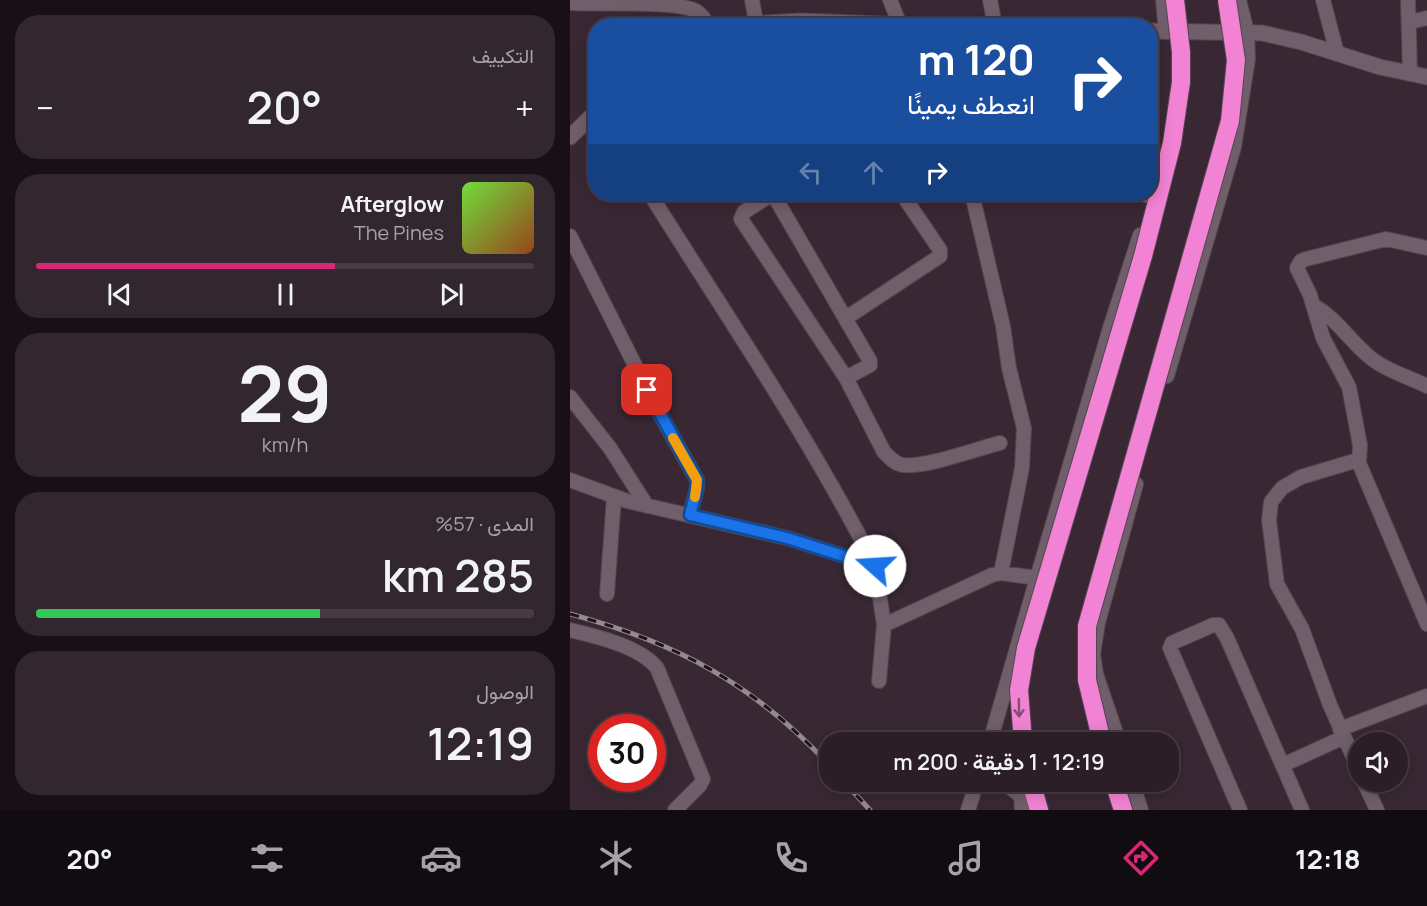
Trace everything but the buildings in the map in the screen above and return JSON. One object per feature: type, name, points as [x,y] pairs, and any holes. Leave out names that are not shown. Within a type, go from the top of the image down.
[{"type":"highway","points":[[1158,198],[1172,143],[1181,82],[1181,52],[1175,0]]},
{"type":"highway","points":[[1100,732],[1087,680],[1087,626],[1230,122],[1236,60],[1227,0]]},
{"type":"highway","points":[[1022,732],[1019,690],[1026,648],[1143,256],[1157,201]]},
{"type":"highway","points":[[1034,792],[1039,810]]},
{"type":"highway","points":[[1118,792],[1124,810]]},
{"type":"main road","points":[[1169,32],[1268,34],[1427,77]]},
{"type":"main road","points":[[570,137],[588,120]]},
{"type":"street","points":[[752,0],[755,18]]},
{"type":"street","points":[[890,0],[902,18]]},
{"type":"street","points":[[990,0],[993,18]]},
{"type":"street","points":[[1158,160],[1167,133],[1173,100],[1169,32],[1163,0]]},
{"type":"street","points":[[1116,732],[1094,668],[1093,654],[1098,623],[1165,382],[1229,167],[1246,81],[1246,32],[1239,0]]},
{"type":"street","points":[[1323,0],[1337,53]]},
{"type":"street","points":[[1408,0],[1410,74]]},
{"type":"street","points":[[578,2],[677,3],[705,18]]},
{"type":"street","points":[[1410,22],[1427,18]]},
{"type":"street","points":[[654,201],[794,419],[875,566],[884,625],[879,681]]},
{"type":"street","points":[[761,201],[744,212],[741,219],[846,378],[875,436],[893,461],[903,465],[920,464],[1000,443]]},
{"type":"street","points":[[776,201],[870,363],[846,378]]},
{"type":"street","points":[[846,318],[940,256],[940,250],[907,201]]},
{"type":"street","points":[[974,201],[1024,428],[1022,468],[1001,573]]},
{"type":"street","points":[[993,732],[1144,201]]},
{"type":"street","points":[[570,236],[657,409],[697,480],[690,515]]},
{"type":"street","points":[[1427,248],[1386,239],[1301,261],[1297,268],[1313,304],[1323,338],[1349,387],[1360,445],[1358,460],[1427,624]]},
{"type":"street","points":[[1313,304],[1331,315],[1373,360],[1401,376],[1427,386]]},
{"type":"street","points":[[570,397],[610,448],[646,506]]},
{"type":"street","points":[[1348,746],[1302,629],[1277,584],[1270,545],[1269,512],[1275,493],[1294,480],[1358,460]]},
{"type":"street","points":[[570,480],[614,497],[787,538],[875,566]]},
{"type":"street","points":[[607,594],[614,497]]},
{"type":"street","points":[[884,625],[1001,573],[1036,578]]},
{"type":"street","points":[[1240,810],[1170,651],[1172,643],[1213,625],[1219,626],[1250,688],[1301,810]]},
{"type":"street","points":[[570,630],[596,636],[639,654],[652,661],[657,668],[703,779],[675,810]]},
{"type":"street","points":[[1283,765],[1342,733],[1427,696]]},
{"type":"street","points":[[968,810],[974,792]]},
{"type":"street","points":[[1016,792],[1021,796],[1022,810]]},
{"type":"street","points":[[1135,792],[1141,810]]},
{"type":"street","points":[[1369,792],[1377,810]]},
{"type":"railway","points":[[570,614],[645,638],[712,670],[772,712],[819,755]]},
{"type":"railway","points":[[853,792],[870,810]]},
{"type":"slow traffic","points":[[673,438],[697,480],[695,497]]},
{"type":"route","points":[[647,390],[697,480],[690,515],[762,531],[875,566]]}]
